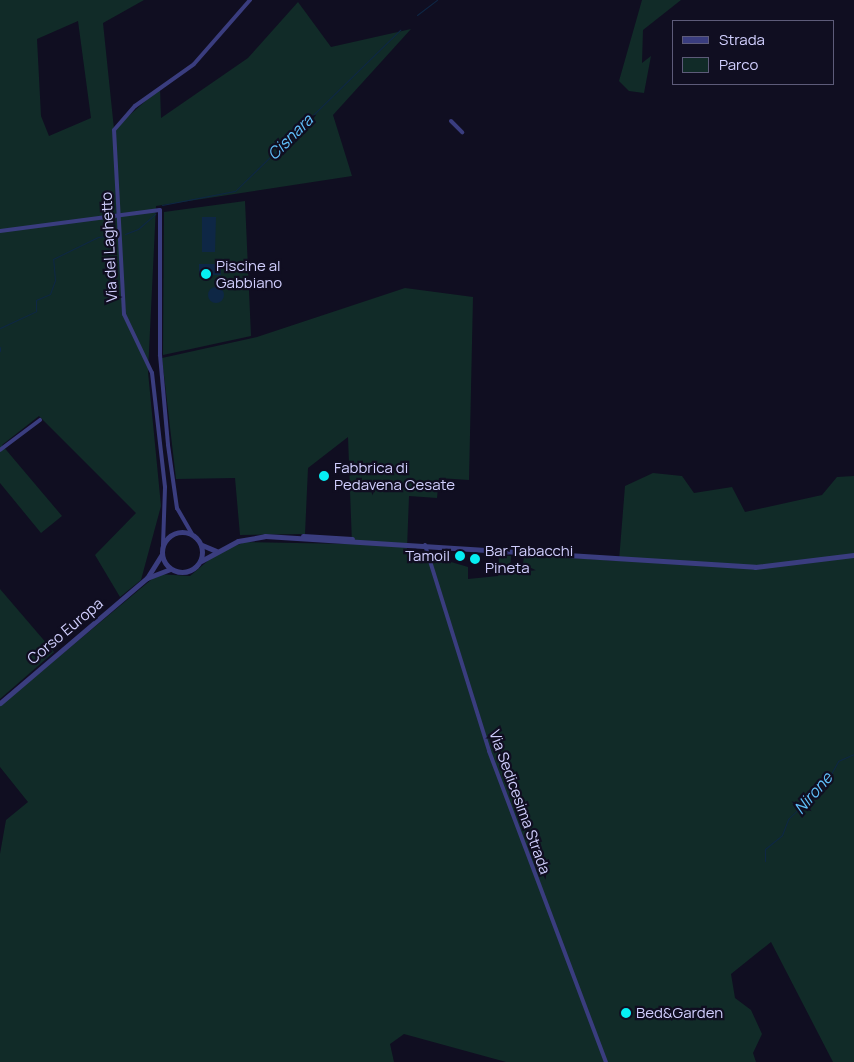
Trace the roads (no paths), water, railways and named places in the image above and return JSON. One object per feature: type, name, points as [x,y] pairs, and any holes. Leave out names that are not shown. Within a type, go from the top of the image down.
[{"type":"street","name":"Via del Laghetto","points":[[163,545],[165,487],[152,372],[125,320],[114,130],[135,106],[194,64],[250,0]]},
{"type":"street","points":[[450,121],[462,132]]},
{"type":"street","points":[[0,231],[158,209],[160,355],[168,445],[177,508],[192,534],[202,545],[216,551]]},
{"type":"street","points":[[0,450],[40,420]]},
{"type":"street","points":[[192,534],[172,535],[163,545],[162,554],[170,569],[191,571],[201,561],[216,551],[250,537],[344,536],[357,541]]},
{"type":"street","points":[[328,540],[344,536]]},
{"type":"street","points":[[297,537],[755,567],[854,555]]},
{"type":"street","points":[[201,561],[202,545]]},
{"type":"street","name":"Via Sedicesima Strada","points":[[425,545],[489,751],[606,1062]]},
{"type":"street","name":"Corso Europa","points":[[0,703],[147,578],[162,554]]},
{"type":"street","name":"Corso Europa","points":[[147,578],[170,569]]},
{"type":"water","points":[[202,217],[216,217],[215,252],[202,252]]},
{"type":"water","points":[[199,264],[221,264],[221,275],[199,275]]},
{"type":"water","points":[[216,287],[222,289],[224,295],[222,301],[216,303],[210,301],[208,295],[210,289]]},
{"type":"waterway","name":"Cisnara","points":[[417,15],[437,0]]},
{"type":"waterway","name":"Cisnara","points":[[162,205],[235,191],[400,30]]},
{"type":"waterway","name":"Cisnara","points":[[125,234],[138,229],[155,214]]},
{"type":"waterway","name":"Cisnara","points":[[0,328],[36,311],[36,300],[50,294],[55,280],[53,259],[98,237],[114,235]]},
{"type":"waterway","name":"Nirone","points":[[765,861],[765,849],[782,835],[788,819],[826,783],[838,761],[854,754]]},
{"type":"place","name":"Piscine al Gabbiano","points":[[206,274]]},
{"type":"place","name":"Fabbrica di Pedavena Cesate","points":[[324,476]]},
{"type":"place","name":"Tamoil","points":[[460,556]]},
{"type":"place","name":"Bar Tabacchi Pineta","points":[[475,559]]},
{"type":"place","name":"Bed&Garden","points":[[626,1013]]}]
